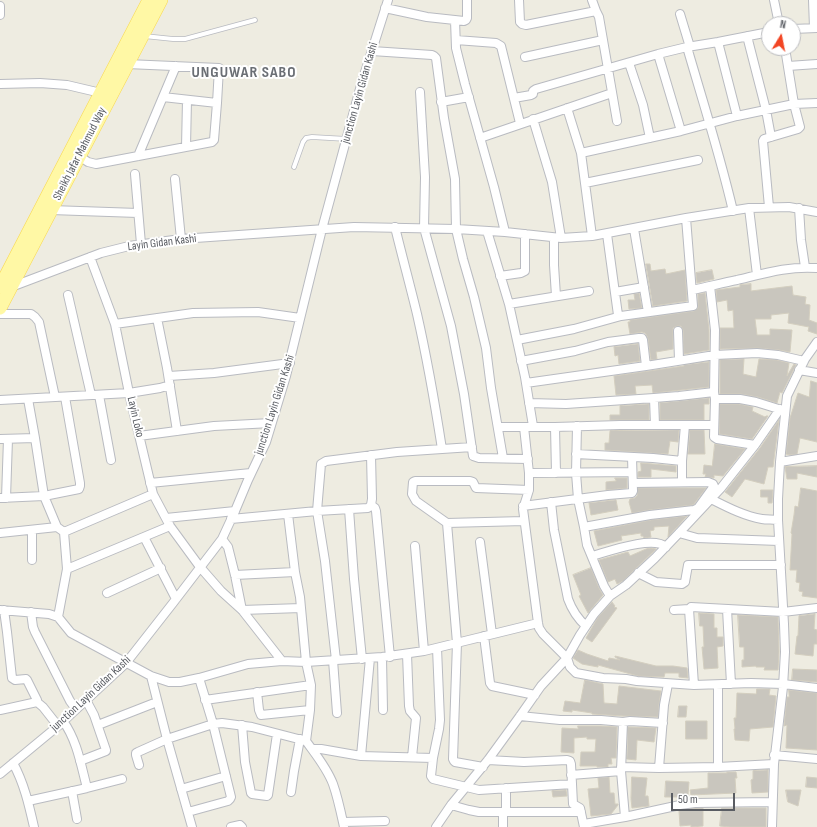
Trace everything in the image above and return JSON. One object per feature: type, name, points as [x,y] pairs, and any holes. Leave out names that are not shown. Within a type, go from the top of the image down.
[{"type":"main road","name":"Sheikh Jafar Mahmud Way","points":[[0,308],[5,287],[149,0]]},
{"type":"main road","name":"Sheikh Jafar Mahmud Way","points":[[5,287],[51,210],[161,0]]},
{"type":"street","points":[[387,4],[428,17],[466,20],[467,0]]},
{"type":"street","points":[[519,0],[520,22],[526,25],[596,11]]},
{"type":"street","points":[[592,0],[599,17],[617,121]]},
{"type":"street","points":[[774,0],[777,16]]},
{"type":"street","points":[[801,29],[815,28],[813,0]]},
{"type":"street","name":"junction Layin Gidan Kashi","points":[[0,774],[76,710],[126,663],[222,539],[266,442],[290,363],[322,229],[372,51],[387,4]]},
{"type":"street","points":[[0,6],[0,15]]},
{"type":"street","points":[[680,14],[709,124],[724,170],[734,210]]},
{"type":"street","points":[[455,20],[456,48],[505,232]]},
{"type":"street","points":[[514,98],[531,95],[536,89],[658,54],[761,34]]},
{"type":"street","points":[[748,36],[771,137]]},
{"type":"street","points":[[456,40],[496,42],[501,46],[520,124]]},
{"type":"street","points":[[525,57],[603,40]]},
{"type":"street","points":[[718,42],[737,116]]},
{"type":"street","points":[[372,51],[434,56],[436,58],[441,102],[455,179],[456,229],[476,303],[486,348],[503,458]]},
{"type":"street","points":[[658,54],[681,131]]},
{"type":"street","points":[[769,207],[763,142],[764,139],[798,129],[800,127],[794,104],[786,56]]},
{"type":"street","points":[[630,63],[643,105],[650,138]]},
{"type":"street","points":[[79,156],[88,162],[96,164],[208,143],[214,140],[219,68],[127,64]]},
{"type":"street","points":[[788,66],[817,64]]},
{"type":"street","points":[[138,156],[176,66]]},
{"type":"street","points":[[0,84],[40,83],[67,85],[101,93]]},
{"type":"street","points":[[420,92],[425,177],[424,228],[451,326],[464,394],[473,456],[528,459]]},
{"type":"street","points":[[480,138],[612,93]]},
{"type":"street","points":[[163,97],[217,103]]},
{"type":"street","points":[[441,102],[469,97]]},
{"type":"street","points":[[186,147],[187,100]]},
{"type":"street","points":[[581,153],[681,131],[737,116],[794,104],[817,103]]},
{"type":"street","points":[[567,108],[581,153],[592,236]]},
{"type":"street","points":[[533,119],[552,182],[558,238],[554,265],[556,296]]},
{"type":"street","points":[[585,183],[698,160]]},
{"type":"street","points":[[135,174],[141,244]]},
{"type":"street","points":[[175,179],[181,239]]},
{"type":"street","name":"Layin Gidan Kashi","points":[[5,287],[90,256],[141,244],[181,239],[354,227],[456,229],[505,232],[558,238],[607,234],[686,218],[749,208],[789,207],[817,212]]},
{"type":"street","points":[[749,208],[757,275]]},
{"type":"street","points":[[799,208],[801,240],[805,267]]},
{"type":"street","points":[[51,210],[138,213]]},
{"type":"street","points":[[517,340],[574,329],[621,316],[693,306],[686,218]]},
{"type":"street","points":[[395,227],[424,345],[442,449]]},
{"type":"street","points":[[634,228],[648,312]]},
{"type":"street","points":[[487,231],[509,304],[526,377],[529,403],[529,490],[522,510],[538,623],[543,634],[567,658],[570,667],[576,673],[603,678],[694,686],[750,683],[783,684],[817,688]]},
{"type":"street","points":[[500,276],[525,271],[525,234]]},
{"type":"street","points":[[607,234],[618,315],[621,316]]},
{"type":"street","name":"Layin Loko","points":[[90,256],[115,324],[129,394],[150,483],[154,494],[170,526],[200,567],[221,591],[242,610],[282,661]]},
{"type":"street","points":[[692,290],[785,268],[817,268]]},
{"type":"street","points":[[710,286],[715,330],[714,437],[755,445]]},
{"type":"street","points":[[615,292],[644,288]]},
{"type":"street","points":[[509,304],[589,291]]},
{"type":"street","points":[[68,295],[111,460]]},
{"type":"street","points":[[115,324],[193,313],[258,312],[300,318]]},
{"type":"street","points":[[0,314],[31,314],[39,322],[55,397]]},
{"type":"street","points":[[157,318],[178,431]]},
{"type":"street","points":[[678,331],[679,360]]},
{"type":"street","points":[[522,361],[575,351],[608,342],[642,338],[646,366]]},
{"type":"street","points":[[772,827],[774,755],[783,684],[785,652],[778,520],[783,410],[787,396],[799,370],[817,342]]},
{"type":"street","points":[[526,383],[715,355],[757,353],[778,355],[804,361]]},
{"type":"street","points":[[0,400],[129,394],[160,388],[169,380],[290,363]]},
{"type":"street","points":[[799,370],[817,373]]},
{"type":"street","points":[[529,403],[566,404],[715,395],[756,402],[783,410]]},
{"type":"street","points":[[35,438],[4,439],[3,498],[44,496],[79,489],[80,486],[65,397]]},
{"type":"street","points":[[654,398],[655,425]]},
{"type":"street","points":[[28,399],[44,496],[60,530],[67,569],[58,617]]},
{"type":"street","points":[[436,827],[465,787],[483,767],[541,686],[567,658],[594,614],[610,596],[626,584],[666,547],[711,499],[783,410]]},
{"type":"street","points":[[139,436],[214,426],[271,423]]},
{"type":"street","points":[[682,482],[685,425]]},
{"type":"street","points":[[498,427],[714,425]]},
{"type":"street","points":[[577,426],[576,473],[578,499],[587,545],[604,586],[610,596]]},
{"type":"street","points":[[555,427],[556,474]]},
{"type":"street","points":[[337,713],[335,660],[325,561],[318,511],[321,464],[326,461],[396,452],[472,447]]},
{"type":"street","points":[[576,454],[682,461]]},
{"type":"street","points":[[371,455],[371,505],[376,511],[386,657],[383,710]]},
{"type":"street","points":[[780,462],[817,456]]},
{"type":"street","points":[[523,506],[608,494],[632,493],[632,457]]},
{"type":"street","points":[[529,473],[556,474],[632,472]]},
{"type":"street","points":[[150,483],[251,473]]},
{"type":"street","points":[[524,521],[447,522],[416,501],[412,494],[412,482],[470,481],[476,488],[529,490]]},
{"type":"street","points":[[584,527],[650,515],[694,510],[698,508],[714,486],[714,484],[708,482],[633,483]]},
{"type":"street","points":[[0,538],[0,533],[32,530],[60,530],[154,494]]},
{"type":"street","points":[[711,499],[742,514],[764,519],[778,520]]},
{"type":"street","points":[[551,502],[554,530],[568,600],[577,617],[586,626]]},
{"type":"street","points":[[231,519],[368,508],[371,505]]},
{"type":"street","points":[[349,509],[354,580],[366,658],[361,756]]},
{"type":"street","points":[[166,518],[235,511]]},
{"type":"street","points":[[288,514],[301,608],[306,662],[311,684],[310,710],[294,771],[291,792]]},
{"type":"street","points":[[447,522],[457,643],[454,761],[483,767]]},
{"type":"street","points":[[67,569],[170,526]]},
{"type":"street","points":[[32,530],[32,560]]},
{"type":"street","points":[[679,533],[697,538],[779,542]]},
{"type":"street","points":[[144,537],[176,599]]},
{"type":"street","points":[[222,539],[228,547],[242,610],[301,608]]},
{"type":"street","points":[[480,542],[488,635],[490,683],[492,686],[535,695]]},
{"type":"street","points":[[592,556],[634,544],[660,543],[666,547]]},
{"type":"street","points":[[415,546],[424,651]]},
{"type":"street","points":[[638,573],[656,582],[682,584],[685,582],[688,565],[781,565]]},
{"type":"street","points":[[107,592],[160,568]]},
{"type":"street","points":[[235,575],[295,572]]},
{"type":"street","points":[[674,610],[689,609],[691,607],[784,612],[817,608]]},
{"type":"street","points":[[689,609],[694,686]]},
{"type":"street","points":[[727,609],[731,684]]},
{"type":"street","points":[[87,788],[80,761],[69,730],[37,702],[26,679],[15,680],[12,678],[7,632],[2,610],[49,614],[58,617],[71,633],[151,676],[168,682],[180,682],[199,678],[248,664],[282,661],[306,662],[386,657],[407,654],[538,623]]},
{"type":"street","points":[[31,612],[35,632],[70,702],[76,710]]},
{"type":"street","points":[[437,648],[440,720],[431,776],[433,779],[479,790],[572,780],[621,768],[718,767],[774,764]]},
{"type":"street","points":[[407,654],[409,706],[410,711],[416,718],[412,757]]},
{"type":"street","points":[[151,676],[192,827]]},
{"type":"street","points":[[188,812],[230,800],[231,797],[213,724],[199,678]]},
{"type":"street","points":[[205,700],[311,684]]},
{"type":"street","points":[[659,768],[664,705],[668,684]]},
{"type":"street","points":[[718,685],[718,767]]},
{"type":"street","points":[[258,692],[259,710],[261,715],[310,710]]},
{"type":"street","points":[[80,761],[106,751],[98,725],[86,700]]},
{"type":"street","points":[[0,710],[37,702]]},
{"type":"street","points":[[98,725],[157,702]]},
{"type":"street","points":[[520,716],[560,720],[663,723]]},
{"type":"street","points":[[623,722],[621,768],[625,817]]},
{"type":"street","points":[[139,765],[136,753],[167,739],[213,724],[222,723],[242,725],[303,740],[325,768],[338,798],[343,825],[385,821]]},
{"type":"street","points":[[242,725],[245,762],[252,794],[268,795],[276,734]]},
{"type":"street","points":[[312,750],[321,749],[361,756],[434,758]]},
{"type":"street","points":[[774,755],[817,759]]},
{"type":"street","points":[[488,760],[524,762],[570,761],[573,804],[580,808],[584,826],[695,803],[772,802]]},
{"type":"street","points":[[13,764],[19,773],[34,827]]},
{"type":"street","points":[[181,789],[226,776]]},
{"type":"street","points":[[28,801],[122,779]]},
{"type":"street","points":[[503,827],[506,788]]},
{"type":"street","points":[[72,791],[77,819]]},
{"type":"street","points":[[451,805],[479,812],[581,812]]},
{"type":"street","points":[[231,827],[240,825],[242,827]]},
{"type":"lane","points":[[142,35],[173,40],[185,39],[255,20]]},
{"type":"lane","points":[[294,167],[303,142],[306,138],[347,139]]},
{"type":"building","points":[[646,264],[650,264],[651,271],[665,269],[666,274],[685,270],[687,301],[653,306]]},
{"type":"building","points":[[712,270],[714,279],[697,283],[696,273]]},
{"type":"building","points":[[751,284],[751,291],[792,286],[793,295],[806,297],[805,304],[810,305],[809,320],[817,323],[817,334],[808,331],[809,327],[788,323],[789,313],[771,315],[771,319],[755,319],[757,335],[770,335],[770,329],[792,330],[790,352],[758,348],[720,349],[720,328],[734,328],[733,310],[728,311],[727,300],[717,302],[716,290]]},
{"type":"building","points":[[639,293],[642,308],[629,309],[628,300],[635,300],[634,294]]},
{"type":"building","points":[[705,293],[709,330],[709,350],[684,354],[683,330],[681,326],[677,326],[673,328],[673,349],[656,352],[657,359],[651,360],[647,336],[642,332],[630,334],[628,322],[630,322],[630,320],[694,311],[698,308],[698,294]]},
{"type":"building","points":[[638,344],[640,361],[619,364],[618,355],[615,356],[614,347]]},
{"type":"building","points":[[744,359],[743,374],[756,377],[759,359],[777,360],[789,363],[787,376],[794,364],[796,365],[782,393],[780,392],[777,403],[758,397],[741,394],[720,394],[720,360]]},
{"type":"building","points":[[709,362],[709,387],[653,393],[652,385],[635,386],[636,394],[616,395],[614,376]]},
{"type":"building","points":[[811,381],[817,383],[817,442],[800,438],[797,454],[786,454],[790,418],[798,393],[809,397]]},
{"type":"building","points":[[709,398],[709,404],[704,404],[704,420],[660,420],[660,403]]},
{"type":"building","points":[[649,404],[649,420],[610,420],[610,415],[620,415],[620,406]]},
{"type":"building","points":[[720,404],[739,404],[753,407],[752,411],[765,417],[768,416],[752,439],[720,434]]},
{"type":"building","points":[[779,420],[773,467],[768,467],[764,484],[745,479],[732,497],[725,492],[760,448]]},
{"type":"building","points":[[679,430],[678,442],[670,441],[668,454],[605,450],[605,443],[609,443],[610,431]]},
{"type":"building","points":[[690,430],[704,430],[705,454],[688,454]]},
{"type":"building","points":[[715,444],[745,449],[723,476],[714,475],[714,478],[705,477],[706,474],[703,474],[704,465],[712,466]]},
{"type":"building","points":[[641,463],[676,466],[676,472],[651,469],[651,477],[638,477],[638,472],[641,471]]},
{"type":"building","points":[[817,466],[817,477],[797,473],[797,479],[787,479],[785,467]]},
{"type":"building","points":[[615,478],[627,478],[627,488],[606,490],[606,482],[616,481]]},
{"type":"building","points":[[638,488],[706,488],[692,505],[632,513],[629,502],[630,499],[637,496]]},
{"type":"building","points":[[801,488],[817,491],[817,598],[802,596],[803,592],[799,591],[800,583],[796,582],[797,570],[790,570],[791,533],[795,506],[798,507]]},
{"type":"building","points":[[761,490],[773,490],[772,503],[768,503],[768,497],[761,497]]},
{"type":"building","points":[[616,500],[618,510],[591,515],[589,503]]},
{"type":"building","points":[[687,516],[668,537],[669,526],[654,527],[654,530],[650,531],[651,537],[644,538],[641,536],[641,533],[621,536],[622,540],[598,546],[594,531],[651,520]]},
{"type":"building","points":[[651,548],[656,549],[623,581],[617,584],[615,579],[608,582],[599,560],[628,552],[630,556]]},
{"type":"building","points":[[591,568],[603,595],[588,613],[579,596],[581,595],[573,575]]},
{"type":"building","points":[[612,602],[615,606],[614,607],[617,608],[592,642],[586,638],[598,617]]},
{"type":"building","points":[[699,613],[714,614],[714,628],[717,628],[717,637],[723,637],[723,646],[717,647],[718,668],[704,669],[702,647],[704,647],[703,626],[700,626]]},
{"type":"building","points":[[815,614],[814,629],[817,630],[817,644],[814,644],[813,656],[795,654],[799,616]]},
{"type":"building","points":[[738,615],[778,617],[778,670],[764,670],[765,667],[756,666],[742,667],[742,660],[744,660],[744,647],[740,647]]},
{"type":"building","points":[[578,650],[608,661],[609,658],[620,660],[615,656],[656,666],[687,668],[688,678],[679,677],[679,673],[665,673],[664,677],[638,676],[598,665],[598,667],[582,664],[573,658]]},
{"type":"building","points":[[793,669],[817,670],[817,682],[792,680]]},
{"type":"building","points":[[585,680],[603,684],[604,703],[617,704],[619,686],[661,691],[658,717],[592,714],[572,710],[572,712],[563,711],[565,701],[580,703]]},
{"type":"building","points":[[757,689],[770,689],[769,695],[776,696],[773,727],[750,729],[749,741],[735,740],[734,718],[736,718],[737,693],[756,694]]},
{"type":"building","points":[[789,690],[817,693],[817,750],[786,748],[787,725],[784,726]]},
{"type":"building","points":[[679,706],[687,706],[686,717],[678,717]]},
{"type":"building","points":[[686,721],[707,721],[707,739],[686,739]]},
{"type":"building","points":[[578,726],[617,727],[616,758],[611,758],[612,764],[608,764],[608,767],[580,766],[581,752],[595,752],[596,739],[587,739],[587,737],[574,738],[574,753],[561,752],[562,728],[578,729]]},
{"type":"building","points":[[628,727],[656,728],[654,742],[637,740],[636,760],[627,759]]},
{"type":"building","points":[[768,770],[768,792],[752,793],[751,780],[753,779],[753,771]]},
{"type":"building","points":[[736,772],[736,793],[691,795],[690,790],[708,788],[708,773]]},
{"type":"building","points":[[609,777],[610,793],[614,793],[615,804],[618,805],[611,814],[591,816],[588,789],[599,788],[598,778]]},
{"type":"building","points":[[632,777],[647,778],[645,796],[648,796],[649,806],[632,808]]},
{"type":"building","points":[[807,777],[817,778],[817,788],[806,787]]},
{"type":"building","points":[[666,781],[689,782],[688,795],[679,795],[679,797],[665,797]]},
{"type":"building","points":[[566,790],[567,796],[553,797],[552,791]]},
{"type":"building","points":[[786,790],[801,790],[798,806],[788,802]]},
{"type":"building","points":[[703,808],[703,826],[680,826],[679,811]]},
{"type":"building","points":[[722,808],[766,808],[766,827],[720,826]]},
{"type":"district","name":"UNGUWAR SABO","points":[[244,73]]}]
